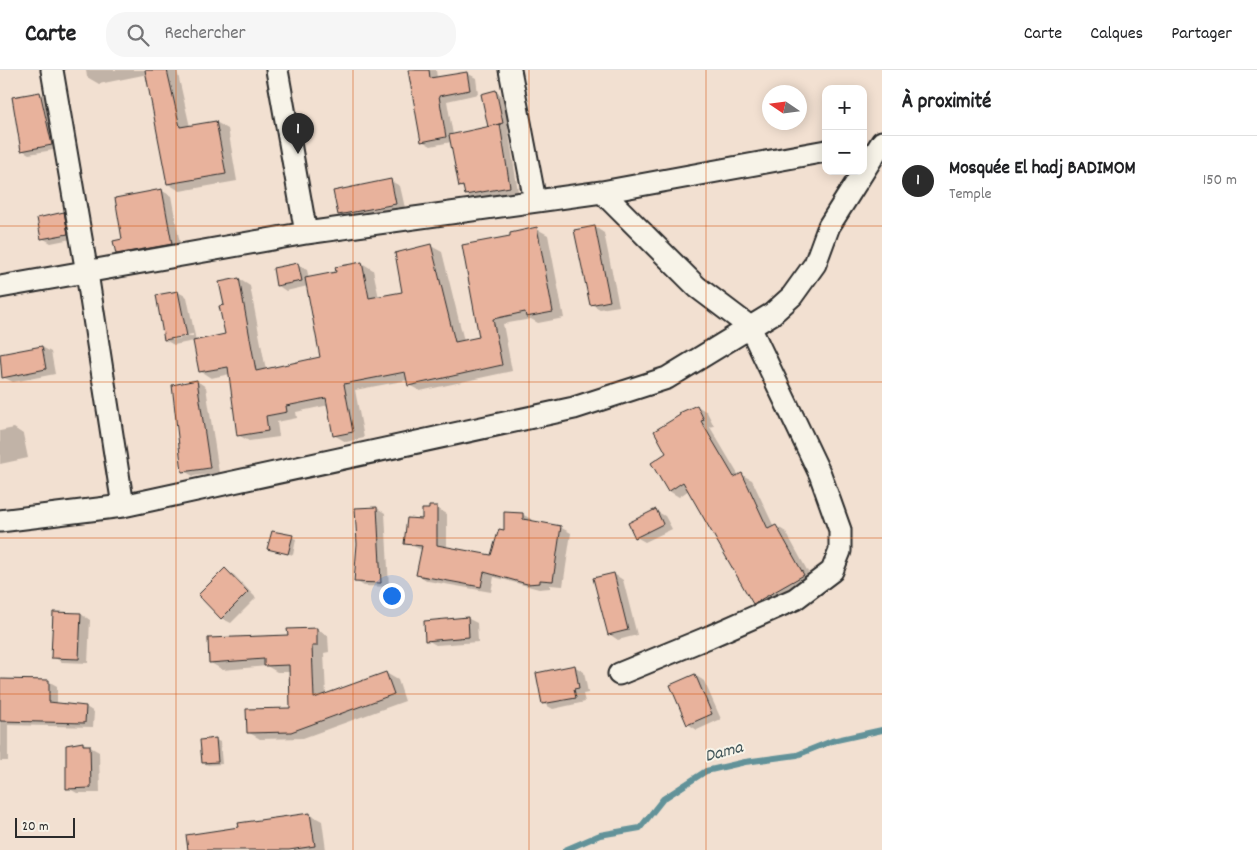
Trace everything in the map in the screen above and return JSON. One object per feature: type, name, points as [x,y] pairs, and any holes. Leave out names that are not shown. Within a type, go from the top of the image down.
[{"type":"street","points":[[52,70],[87,273],[123,506]]},
{"type":"street","points":[[277,70],[306,232]]},
{"type":"street","points":[[510,70],[535,201]]},
{"type":"street","points":[[867,143],[882,141]]},
{"type":"street","points":[[0,522],[123,506],[574,408],[667,378],[695,363],[772,314],[792,296],[815,264],[829,226],[882,141]]},
{"type":"street","points":[[0,286],[87,273],[306,232],[602,192],[822,152]]},
{"type":"street","points":[[602,192],[696,288],[750,327],[820,474],[840,530],[840,552],[832,571],[795,599],[619,674]]},
{"type":"building","points":[[145,70],[167,70],[180,127],[216,121],[226,174],[167,184]]},
{"type":"building","points":[[408,70],[429,70],[430,78],[467,72],[470,90],[439,96],[446,137],[421,142]]},
{"type":"building","points":[[496,90],[503,123],[488,127],[481,94]]},
{"type":"building","points":[[40,92],[52,145],[21,151],[12,97]]},
{"type":"building","points":[[500,124],[510,187],[465,195],[463,186],[459,187],[449,135]]},
{"type":"building","points":[[391,179],[396,204],[338,215],[333,191]]},
{"type":"building","points":[[162,189],[172,244],[116,254],[113,241],[122,239],[115,198]]},
{"type":"building","points":[[64,212],[68,234],[41,239],[37,218]]},
{"type":"building","points":[[595,226],[610,301],[590,305],[574,230]]},
{"type":"building","points":[[537,227],[553,312],[526,317],[525,312],[493,319],[502,365],[408,386],[405,372],[344,384],[353,432],[333,436],[326,398],[286,406],[287,412],[266,416],[268,431],[237,436],[228,367],[199,372],[193,341],[225,334],[219,306],[224,305],[219,282],[239,278],[256,371],[320,357],[305,278],[336,272],[335,267],[362,262],[369,298],[402,292],[395,253],[431,244],[455,342],[479,337],[462,245],[510,236],[510,233]]},
{"type":"building","points":[[298,263],[302,281],[276,286],[273,268]]},
{"type":"building","points":[[178,291],[187,336],[164,340],[156,295]]},
{"type":"building","points":[[42,346],[46,369],[2,378],[0,354]]},
{"type":"building","points":[[197,380],[210,468],[182,472],[172,385]]},
{"type":"building","points":[[697,405],[704,420],[701,421],[734,477],[742,473],[768,529],[776,525],[804,575],[753,604],[683,482],[668,492],[651,463],[666,453],[654,431],[680,415],[679,413]]},
{"type":"building","points":[[429,506],[437,506],[437,545],[491,555],[499,529],[504,530],[504,512],[523,513],[523,519],[561,526],[553,581],[540,580],[540,583],[527,584],[484,572],[481,587],[416,575],[422,546],[404,544],[407,518],[422,519],[422,509],[429,509]]},
{"type":"building","points":[[377,507],[381,583],[354,582],[357,544],[355,508]]},
{"type":"building","points":[[656,509],[663,524],[635,538],[628,523]]},
{"type":"building","points":[[272,531],[293,535],[288,554],[267,549]]},
{"type":"building","points":[[225,568],[248,592],[221,619],[198,595]]},
{"type":"building","points":[[614,573],[628,630],[608,635],[593,578]]},
{"type":"building","points":[[53,612],[81,613],[79,659],[51,658]]},
{"type":"building","points":[[468,617],[469,637],[425,641],[424,621]]},
{"type":"building","points":[[317,628],[317,646],[312,646],[314,698],[386,672],[394,694],[291,732],[247,733],[246,709],[290,708],[289,665],[264,666],[264,659],[209,663],[208,638],[288,635],[287,629]]},
{"type":"building","points":[[575,665],[579,688],[574,689],[576,698],[542,704],[536,673]]},
{"type":"building","points":[[695,674],[712,714],[687,725],[670,685]]},
{"type":"building","points":[[0,679],[49,680],[49,702],[86,706],[85,723],[0,721]]},
{"type":"building","points":[[216,738],[218,762],[202,763],[200,740]]},
{"type":"building","points":[[83,742],[83,745],[90,745],[91,788],[66,789],[66,745]]},
{"type":"building","points":[[310,813],[315,846],[289,850],[188,850],[186,835],[239,827],[238,823]]},
{"type":"waterway","name":"Dama","points":[[565,850],[600,835],[640,828],[663,799],[706,771],[745,762],[797,755],[832,741],[882,730]]},
{"type":"place","name":"Mosquée El hadj BADIMOM","points":[[298,154]]}]
